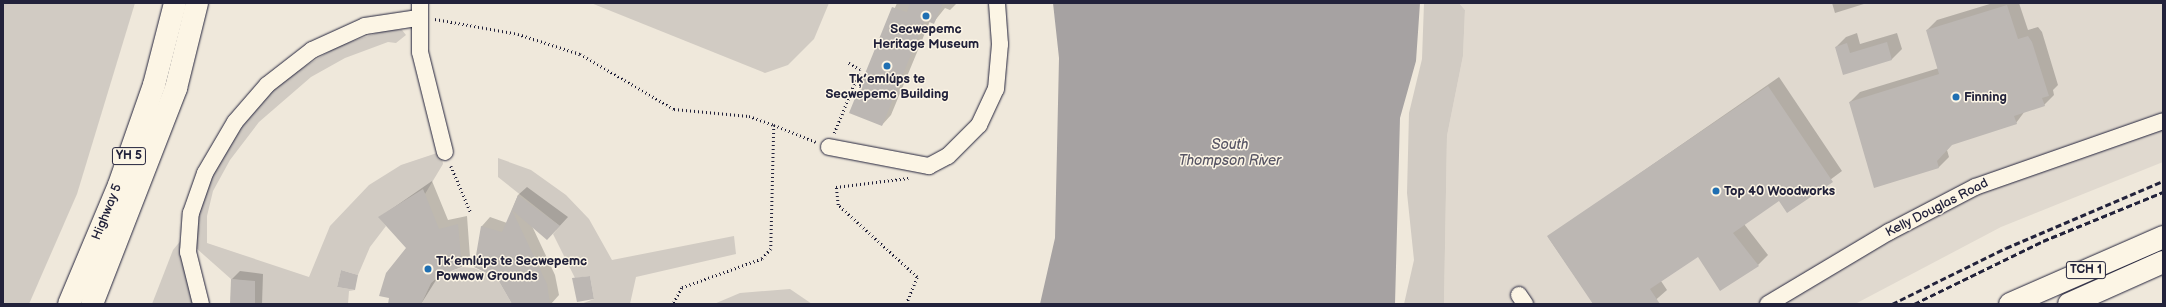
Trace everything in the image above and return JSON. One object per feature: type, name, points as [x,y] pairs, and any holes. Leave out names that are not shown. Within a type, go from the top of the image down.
[{"type":"highway","name":"Highway 5","points":[[69,304],[131,149],[154,85],[175,3]]},
{"type":"highway","name":"Highway 5","points":[[92,304],[176,88],[197,3]]},
{"type":"highway","name":"TCH 1","points":[[2010,304],[2163,237]]},
{"type":"highway","name":"TCH 1","points":[[2069,304],[2163,262]]},
{"type":"street","points":[[829,147],[929,166],[948,156],[979,125],[996,89],[1000,44],[997,3]]},
{"type":"street","points":[[201,304],[188,252],[191,213],[206,173],[235,122],[267,85],[312,50],[365,26],[419,11],[420,52],[445,152]]},
{"type":"street","name":"Kelly Douglas Road","points":[[1768,304],[1889,232],[1975,187],[2163,121]]},
{"type":"path","points":[[419,11],[518,34],[580,54],[674,109],[749,116],[829,147],[860,70],[848,63]]},
{"type":"path","points":[[674,304],[682,288],[762,259],[771,249],[774,125]]},
{"type":"path","points":[[445,152],[471,213]]},
{"type":"path","points":[[906,304],[918,277],[838,205],[836,187],[903,181],[929,166]]},
{"type":"shaded area","points":[[3,3],[135,3],[77,194],[29,304],[3,304]]},
{"type":"shaded area","points":[[591,3],[829,3],[814,39],[788,65],[765,73]]},
{"type":"shaded area","points":[[1424,3],[1459,3],[1465,10],[1463,56],[1447,136],[1444,304],[1404,304],[1414,260],[1407,193],[1409,113],[1422,59]]},
{"type":"shaded area","points":[[1459,3],[2163,3],[2163,162],[2001,227],[1855,304],[1444,304],[1447,136],[1463,56],[1465,10]]},
{"type":"shaded area","points":[[386,30],[402,30],[406,35],[396,43],[388,42],[345,58],[311,77],[259,122],[230,160],[213,191],[207,216],[207,243],[309,277],[330,226],[369,185],[401,165],[437,153],[441,153],[443,164],[425,194],[423,190],[379,217],[386,226],[370,247],[358,275],[341,270],[337,287],[355,290],[349,291],[348,304],[255,304],[255,282],[231,279],[196,248],[195,218],[213,172],[249,116],[283,80],[338,46]]},
{"type":"shaded area","points":[[498,158],[531,170],[566,195],[589,219],[612,260],[734,236],[736,254],[636,277],[630,304],[581,304],[594,299],[590,276],[575,278],[553,234],[560,226],[498,177]]},
{"type":"shaded area","points":[[182,239],[195,304],[152,304],[173,250]]},
{"type":"shaded area","points":[[463,267],[474,268],[497,278],[512,304],[421,304],[431,283],[440,275]]},
{"type":"shaded area","points":[[790,289],[812,304],[714,304],[740,293]]},
{"type":"water","name":"South Thompson River","points":[[1053,3],[1420,3],[1416,61],[1400,118],[1395,304],[1040,304],[1055,238],[1059,58]]},
{"type":"building","name":"Tk’emlúps te Secwe̓pemc Building","points":[[910,3],[943,3],[934,24],[925,20],[882,126],[849,113],[892,7],[907,12]]},
{"type":"building","name":"Finning","points":[[2007,5],[2018,39],[2028,36],[2032,42],[2049,96],[2042,98],[2045,106],[2014,116],[2017,124],[1952,145],[1937,161],[1939,168],[1874,188],[1849,102],[1939,74],[1926,30]]},
{"type":"building","points":[[1887,42],[1892,60],[1843,75],[1835,47],[1847,43],[1850,53]]},
{"type":"building","name":"Top 40 Woodworks","points":[[1768,86],[1833,182],[1787,213],[1779,201],[1733,233],[1759,266],[1720,291],[1698,257],[1650,289],[1660,304],[1593,304],[1547,236]]},
{"type":"building","points":[[423,189],[439,229],[458,224],[462,267],[440,275],[431,283],[421,304],[388,304],[389,298],[379,296],[386,273],[406,248],[378,217]]},
{"type":"building","points":[[518,195],[560,226],[547,240],[512,210],[547,284],[550,304],[512,304],[497,278],[474,267],[481,226],[502,232]]},
{"type":"building","points":[[341,270],[358,275],[355,290],[337,287]]},
{"type":"building","points":[[590,276],[594,299],[577,302],[572,278]]},
{"type":"building","points":[[231,279],[255,281],[255,304],[230,304]]},
{"type":"railway","points":[[1892,304],[2006,248],[2163,181]]},
{"type":"railway","points":[[1914,304],[2043,241],[2163,192]]},
{"type":"place","name":"Secwepemc Heritage Museum","points":[[926,16]]},
{"type":"place","name":"Tk’emlúps te Secwe̓pemc Building","points":[[887,66]]},
{"type":"place","name":"Finning","points":[[1956,97]]},
{"type":"place","name":"Top 40 Woodworks","points":[[1716,191]]},
{"type":"place","name":"Tk’emlúps te Secwepemc Powwow Grounds","points":[[428,269]]}]
